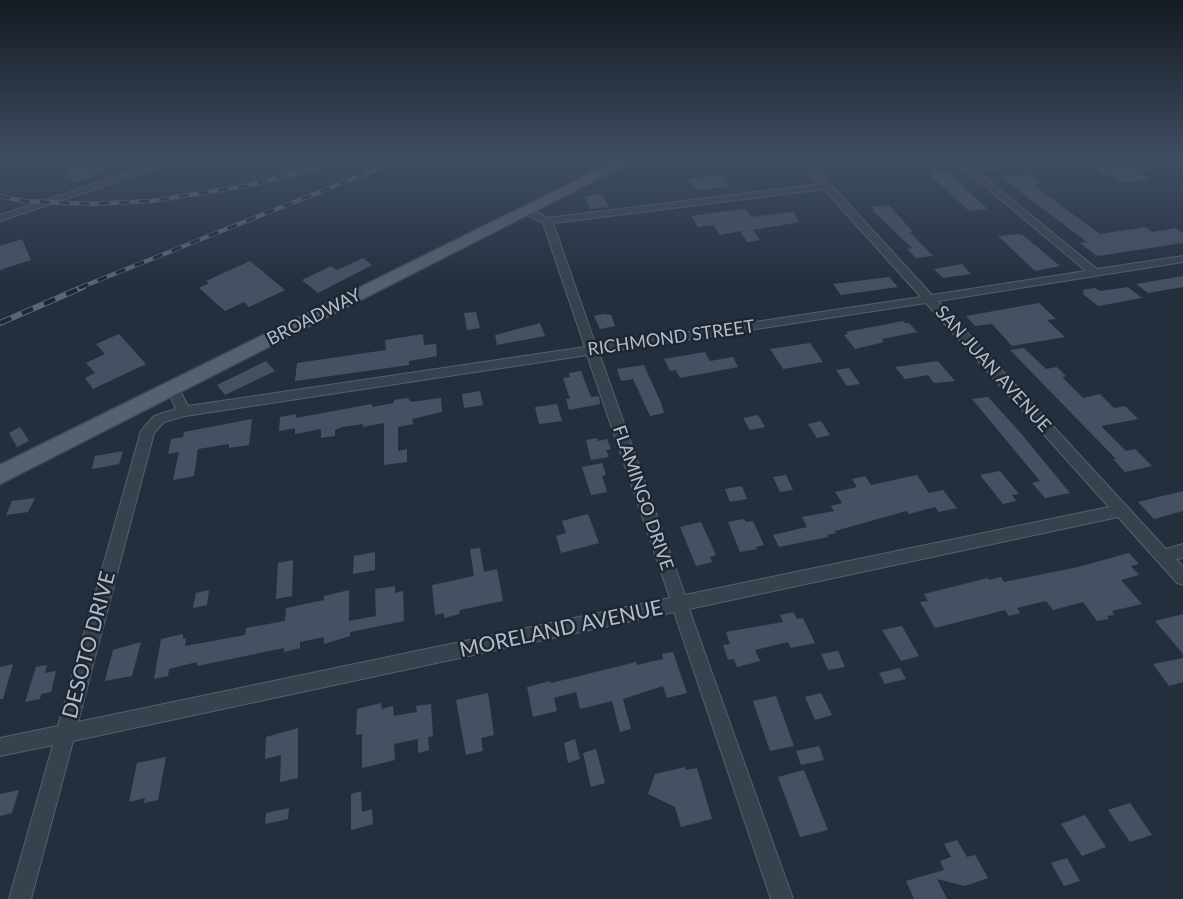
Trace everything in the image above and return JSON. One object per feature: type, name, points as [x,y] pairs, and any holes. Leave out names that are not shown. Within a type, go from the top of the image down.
[{"type":"main road","name":"BROADWAY","points":[[0,475],[544,202]]},
{"type":"street","points":[[0,218],[49,202]]},
{"type":"street","points":[[526,211],[547,220],[696,202]]},
{"type":"street","name":"SAN JUAN AVENUE","points":[[842,202],[1183,578]]},
{"type":"street","points":[[1009,202],[1095,273]]},
{"type":"street","name":"FLAMINGO DRIVE","points":[[547,220],[782,899]]},
{"type":"street","name":"RICHMOND STREET","points":[[184,411],[1183,259]]},
{"type":"street","points":[[173,388],[184,411]]},
{"type":"street","name":"DESOTO DRIVE","points":[[20,899],[148,431],[159,419],[184,411]]},
{"type":"street","name":"MORELAND AVENUE","points":[[0,747],[1121,510]]},
{"type":"street","points":[[1163,556],[1183,551]]},
{"type":"building","points":[[587,202],[606,202],[609,207],[590,209]]},
{"type":"building","points":[[959,202],[980,202],[988,209],[969,211]]},
{"type":"building","points":[[1034,202],[1056,202],[1100,234],[1146,227],[1152,232],[1176,228],[1183,233],[1183,243],[1098,256],[1080,243],[1087,242]]},
{"type":"building","points":[[889,205],[933,256],[916,258],[907,249],[912,248],[872,210],[874,210],[872,207]]},
{"type":"building","points":[[746,209],[751,217],[794,212],[799,222],[753,230],[760,240],[747,242],[740,231],[720,235],[713,225],[698,227],[691,216]]},
{"type":"building","points":[[1019,234],[1060,266],[1035,271],[998,236]]},
{"type":"building","points":[[22,239],[31,260],[0,270],[0,246]]},
{"type":"building","points":[[363,258],[372,265],[318,293],[302,280],[331,266],[337,270]]},
{"type":"building","points":[[250,261],[285,290],[249,307],[244,302],[225,311],[199,288],[209,283],[206,281]]},
{"type":"building","points":[[962,264],[971,274],[943,278],[934,269]]},
{"type":"building","points":[[1183,276],[1183,287],[1148,293],[1136,284]]},
{"type":"building","points":[[889,277],[898,287],[841,295],[833,284]]},
{"type":"building","points":[[1128,287],[1142,298],[1098,306],[1082,293],[1085,292],[1082,290],[1095,288],[1100,291]]},
{"type":"building","points":[[1039,303],[1056,319],[1047,320],[1065,337],[1012,346],[992,324],[975,326],[966,316]]},
{"type":"building","points":[[476,312],[480,328],[467,330],[464,313]]},
{"type":"building","points":[[611,315],[615,326],[600,329],[594,316]]},
{"type":"building","points":[[903,321],[909,323],[917,332],[882,339],[884,342],[855,349],[844,335],[848,334],[846,332]]},
{"type":"building","points":[[540,323],[545,336],[497,345],[495,335]]},
{"type":"building","points":[[119,334],[146,364],[93,389],[85,378],[95,373],[86,363],[105,354],[96,344]]},
{"type":"building","points":[[423,334],[424,345],[436,344],[437,356],[409,361],[409,365],[295,381],[297,363],[386,350],[385,340]]},
{"type":"building","points":[[810,343],[823,362],[783,369],[770,349]]},
{"type":"building","points":[[1024,348],[1046,369],[1057,367],[1066,376],[1062,377],[1083,398],[1100,394],[1114,408],[1125,406],[1138,419],[1101,426],[1126,451],[1135,449],[1152,466],[1125,472],[1113,459],[1116,459],[1010,350]]},
{"type":"building","points":[[705,352],[710,361],[733,357],[738,367],[680,378],[676,370],[670,371],[664,359]]},
{"type":"building","points":[[266,361],[275,371],[225,395],[217,385]]},
{"type":"building","points":[[938,361],[955,381],[934,383],[928,375],[905,379],[895,367]]},
{"type":"building","points":[[644,365],[664,413],[650,416],[633,379],[621,381],[617,369]]},
{"type":"building","points":[[849,368],[860,384],[847,386],[836,370]]},
{"type":"building","points":[[581,371],[591,397],[599,396],[600,404],[569,410],[566,399],[570,399],[563,378],[570,377],[569,373]]},
{"type":"building","points":[[480,391],[483,405],[464,408],[462,394]]},
{"type":"building","points":[[988,397],[1070,493],[1045,498],[1032,483],[1040,481],[972,399]]},
{"type":"building","points":[[408,398],[411,402],[441,398],[442,412],[412,419],[413,424],[398,427],[398,451],[407,449],[407,462],[384,465],[384,423],[363,427],[363,424],[342,427],[335,430],[335,436],[321,438],[321,429],[295,434],[295,428],[279,431],[280,417],[296,414],[296,418],[372,404],[372,407]]},
{"type":"building","points":[[557,404],[562,421],[539,424],[535,407]]},
{"type":"building","points":[[758,415],[765,427],[750,430],[743,418]]},
{"type":"building","points":[[252,419],[249,445],[229,448],[229,444],[198,449],[194,476],[173,480],[179,452],[168,454],[171,439],[183,437],[184,432]]},
{"type":"building","points":[[821,421],[830,435],[817,438],[808,424]]},
{"type":"building","points":[[20,427],[29,441],[17,447],[9,433]]},
{"type":"building","points":[[597,438],[598,441],[607,439],[611,449],[606,450],[609,457],[591,460],[586,440]]},
{"type":"building","points":[[123,451],[119,464],[92,469],[95,456]]},
{"type":"building","points":[[602,463],[606,475],[602,476],[607,492],[591,495],[582,467]]},
{"type":"building","points":[[1000,471],[1019,494],[1012,495],[1016,501],[1003,504],[980,475]]},
{"type":"building","points":[[786,475],[793,490],[780,492],[773,477]]},
{"type":"building","points":[[917,475],[929,493],[943,490],[957,508],[939,512],[935,507],[909,514],[906,511],[835,531],[836,533],[827,535],[828,537],[779,547],[773,535],[807,527],[802,517],[834,511],[831,506],[842,503],[835,492],[857,487],[852,479],[865,476],[871,485]]},
{"type":"building","points":[[742,486],[747,499],[730,502],[725,489]]},
{"type":"building","points":[[1183,491],[1183,511],[1154,519],[1138,502]]},
{"type":"building","points":[[35,498],[28,512],[6,515],[12,501]]},
{"type":"building","points":[[588,514],[599,543],[561,553],[556,536],[566,533],[562,521]]},
{"type":"building","points":[[744,519],[746,522],[753,521],[764,545],[756,547],[757,549],[740,552],[728,522]]},
{"type":"building","points":[[701,522],[716,555],[710,557],[712,562],[696,566],[680,527]]},
{"type":"building","points":[[480,548],[484,572],[497,569],[503,601],[460,610],[459,614],[444,618],[444,613],[435,615],[432,585],[474,576],[470,549]]},
{"type":"building","points":[[375,552],[375,570],[353,574],[354,556]]},
{"type":"building","points":[[1129,553],[1139,564],[1131,566],[1139,575],[1121,580],[1142,604],[1112,611],[1114,615],[1107,616],[1109,619],[1097,621],[1083,602],[1053,610],[1046,601],[1017,608],[1020,613],[1009,616],[1005,610],[935,628],[920,602],[928,601],[924,594],[988,578],[989,580],[1001,577],[1004,582],[1078,567]]},
{"type":"building","points":[[293,560],[292,596],[276,599],[278,563]]},
{"type":"building","points":[[395,586],[395,593],[403,591],[404,621],[350,632],[350,636],[324,644],[324,637],[300,642],[300,648],[284,652],[284,648],[197,666],[197,662],[169,669],[168,676],[154,679],[161,639],[183,634],[183,639],[186,638],[185,646],[245,635],[246,628],[285,621],[286,608],[324,600],[324,596],[349,590],[349,621],[376,616],[375,589]]},
{"type":"building","points":[[209,590],[207,605],[193,608],[196,593]]},
{"type":"building","points":[[793,612],[797,619],[803,618],[815,643],[791,648],[788,642],[755,650],[760,661],[737,667],[734,659],[728,660],[723,645],[730,644],[726,632],[783,622],[780,615]]},
{"type":"building","points":[[1183,614],[1183,654],[1155,621]]},
{"type":"building","points":[[902,626],[919,656],[901,661],[882,630]]},
{"type":"building","points":[[141,642],[132,676],[105,681],[113,650]]},
{"type":"building","points":[[838,651],[845,667],[828,670],[821,654]]},
{"type":"building","points":[[673,652],[687,693],[667,698],[663,686],[623,699],[631,729],[620,732],[612,701],[580,709],[576,692],[554,698],[557,711],[533,717],[527,687],[636,662],[637,665],[663,659],[662,654]]},
{"type":"building","points":[[1183,658],[1183,682],[1169,686],[1153,664]]},
{"type":"building","points":[[13,664],[3,699],[0,699],[0,667]]},
{"type":"building","points":[[47,665],[45,673],[56,671],[51,692],[41,694],[40,699],[25,702],[36,667]]},
{"type":"building","points":[[900,668],[906,679],[885,684],[879,673]]},
{"type":"building","points":[[488,693],[494,735],[481,738],[483,751],[466,755],[456,700]]},
{"type":"building","points":[[821,693],[832,715],[815,720],[805,697]]},
{"type":"building","points":[[776,696],[794,746],[770,751],[753,701]]},
{"type":"building","points":[[381,703],[382,709],[393,706],[394,716],[417,712],[416,706],[431,704],[433,736],[428,737],[429,750],[418,753],[418,739],[394,744],[395,760],[362,768],[362,734],[356,735],[357,709]]},
{"type":"building","points":[[298,728],[298,778],[280,782],[281,755],[265,759],[266,737]]},
{"type":"building","points":[[575,739],[580,759],[568,763],[564,743]]},
{"type":"building","points":[[819,746],[824,760],[801,765],[796,751]]},
{"type":"building","points":[[596,749],[605,783],[591,787],[583,753]]},
{"type":"building","points":[[166,757],[158,800],[144,803],[145,798],[129,802],[137,763]]},
{"type":"building","points":[[685,767],[686,770],[697,768],[712,819],[681,827],[675,807],[648,794],[655,774]]},
{"type":"building","points":[[804,770],[828,830],[800,837],[778,777]]},
{"type":"building","points":[[19,790],[12,813],[0,816],[0,794]]},
{"type":"building","points":[[361,791],[362,812],[372,809],[373,824],[351,830],[351,794]]},
{"type":"building","points":[[1130,803],[1152,835],[1130,842],[1108,810]]},
{"type":"building","points":[[289,808],[288,819],[265,824],[266,813]]},
{"type":"building","points":[[1085,815],[1106,847],[1082,856],[1061,824]]},
{"type":"building","points":[[957,840],[967,857],[975,855],[988,878],[965,886],[937,879],[947,899],[914,899],[906,881],[944,870],[940,861],[951,857],[944,844]]},
{"type":"building","points":[[1067,858],[1080,881],[1064,886],[1051,863]]},
{"type":"railway","points":[[45,202],[91,204],[132,202]]},
{"type":"railway","points":[[79,288],[294,202]]},
{"type":"railway","points":[[0,323],[83,287]]}]
